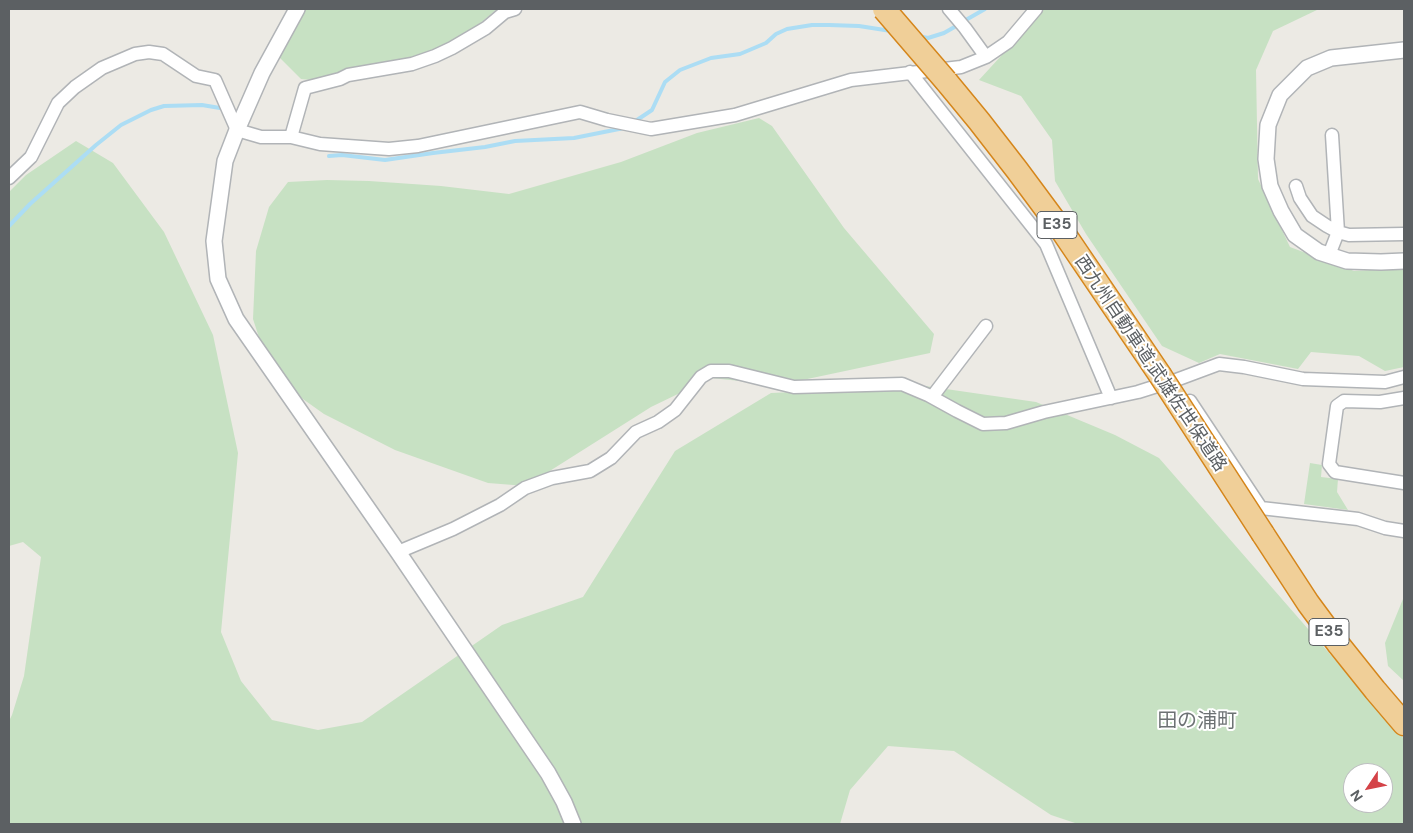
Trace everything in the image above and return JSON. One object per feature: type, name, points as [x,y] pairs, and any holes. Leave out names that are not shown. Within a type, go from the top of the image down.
[{"type":"highway","name":"西九州自動車道;武雄佐世保道路","points":[[884,9],[984,128],[1057,224],[1168,378],[1263,534],[1308,603],[1339,645],[1404,724]]},
{"type":"highway","name":"西九州自動車道;武雄佐世保道路","points":[[1263,534],[1308,594],[1404,707]]},
{"type":"street","points":[[297,9],[262,73],[225,161],[214,242],[218,278],[236,319],[398,552],[548,773],[564,802],[573,824]]},
{"type":"street","points":[[291,137],[305,88],[340,79],[348,75],[412,64],[436,56],[486,28],[505,12],[515,9]]},
{"type":"street","points":[[949,9],[986,57]]},
{"type":"street","points":[[237,130],[261,136],[291,137],[320,144],[389,149],[418,146],[580,112],[651,129],[735,115],[851,80],[961,67],[986,57],[1008,42],[1036,9]]},
{"type":"street","points":[[1404,50],[1331,58],[1308,68],[1280,95],[1268,125],[1266,159],[1270,186],[1281,211],[1295,235],[1318,252],[1347,260],[1404,261]]},
{"type":"street","points":[[9,178],[31,157],[58,103],[74,86],[102,68],[135,54],[149,52],[163,54],[196,76],[215,80],[237,130]]},
{"type":"street","points":[[910,72],[1046,244],[1112,398]]},
{"type":"street","points":[[1329,255],[1338,232],[1332,135]]},
{"type":"street","points":[[1296,186],[1300,198],[1312,216],[1338,232],[1349,235],[1404,234]]},
{"type":"street","points":[[932,397],[986,326]]},
{"type":"street","points":[[398,552],[453,529],[500,506],[525,488],[552,478],[590,471],[611,458],[636,432],[658,422],[675,410],[701,377],[711,371],[729,371],[794,386],[902,384],[932,397],[983,424],[1006,423],[1044,412],[1138,392],[1168,378],[1219,364],[1303,379],[1386,382],[1404,377]]},
{"type":"street","points":[[1168,378],[1262,508],[1358,519],[1385,528],[1404,530]]},
{"type":"street","points":[[1404,398],[1380,402],[1344,401],[1337,406],[1328,464],[1335,472],[1404,483]]},
{"type":"green space","points":[[299,9],[497,9],[471,31],[424,57],[322,81],[301,79],[279,57]]},
{"type":"green space","points":[[1044,9],[1319,9],[1273,31],[1256,70],[1258,179],[1290,247],[1354,271],[1404,268],[1404,367],[1385,371],[1359,356],[1311,352],[1298,369],[1220,354],[1199,363],[1162,346],[1086,234],[1055,181],[1052,140],[1021,96],[979,80]]},
{"type":"green space","points":[[759,118],[772,126],[844,228],[934,334],[930,353],[779,385],[711,378],[651,407],[526,486],[488,483],[395,450],[324,414],[293,392],[269,368],[253,319],[256,251],[269,207],[288,182],[327,180],[369,181],[441,186],[509,194],[621,162],[697,133]]},
{"type":"green space","points":[[76,141],[113,163],[164,232],[213,335],[238,453],[221,632],[241,681],[272,720],[318,730],[362,722],[502,625],[583,597],[675,451],[771,393],[925,386],[1036,402],[1115,435],[1159,458],[1404,739],[1404,824],[1078,824],[1051,815],[954,751],[888,746],[850,790],[840,824],[9,824],[9,721],[24,676],[41,557],[23,542],[9,546],[9,192],[26,175]]},
{"type":"green space","points":[[1310,463],[1322,465],[1321,477],[1338,479],[1337,492],[1348,510],[1304,504]]},
{"type":"green space","points":[[1404,593],[1404,681],[1388,666],[1385,643]]},
{"type":"waterway","points":[[964,21],[985,9]]},
{"type":"waterway","points":[[634,122],[652,110],[665,82],[680,70],[711,58],[740,54],[766,43],[776,34],[787,29],[812,25],[829,25],[859,26],[891,31]]},
{"type":"waterway","points":[[918,36],[928,38],[944,33],[958,25]]},
{"type":"waterway","points":[[9,226],[30,204],[121,125],[151,110],[164,106],[202,105],[225,110]]},
{"type":"waterway","points":[[329,156],[342,155],[385,160],[485,147],[515,141],[574,138],[624,128]]},
{"type":"district","name":"田の浦町","points":[[1197,722]]}]
